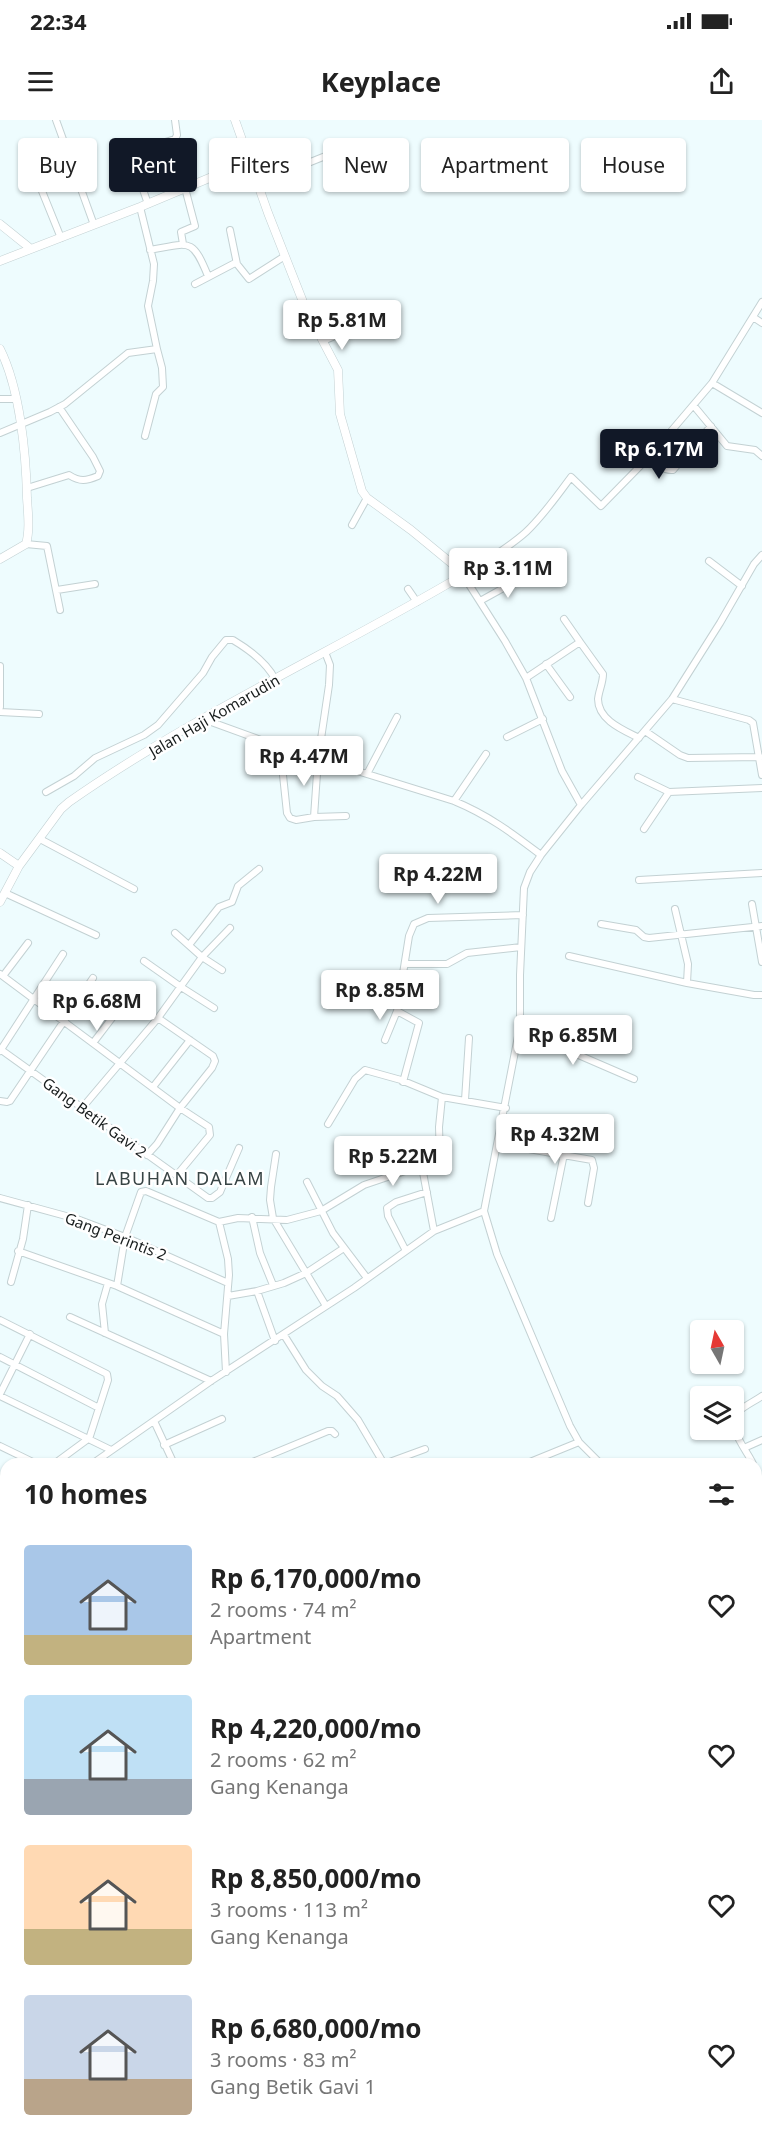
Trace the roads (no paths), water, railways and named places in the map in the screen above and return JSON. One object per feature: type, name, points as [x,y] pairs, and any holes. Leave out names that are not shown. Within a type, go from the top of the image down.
[{"type":"street","points":[[56,120],[94,225]]},
{"type":"street","points":[[145,436],[156,394],[163,387],[162,368],[148,306],[154,264],[144,206],[131,155],[133,152],[175,139],[177,135],[175,120]]},
{"type":"street","points":[[235,120],[242,138]]},
{"type":"street","points":[[42,192],[61,238]]},
{"type":"street","points":[[0,261],[176,192]]},
{"type":"street","points":[[183,244],[181,232],[195,226],[186,192]]},
{"type":"street","points":[[261,192],[305,307],[338,370],[340,414],[362,491],[367,498],[411,530],[460,571],[526,678],[562,771],[581,805]]},
{"type":"street","points":[[0,224],[31,249]]},
{"type":"street","points":[[230,230],[237,264],[248,279],[285,256]]},
{"type":"street","points":[[150,250],[183,244],[191,246],[198,252],[208,276]]},
{"type":"street","points":[[195,284],[237,264]]},
{"type":"street","points":[[460,571],[495,555],[526,532],[546,511],[571,477],[602,506],[694,406],[712,383],[762,302]]},
{"type":"street","points":[[323,341],[342,333],[344,323],[356,316]]},
{"type":"street","points":[[753,317],[762,323]]},
{"type":"street","points":[[0,349],[12,378],[24,443],[28,529],[26,544]]},
{"type":"street","points":[[0,433],[60,407],[128,353],[157,350]]},
{"type":"street","points":[[712,383],[762,413]]},
{"type":"street","points":[[0,399],[15,399]]},
{"type":"street","points":[[694,406],[727,446],[755,450],[762,456]]},
{"type":"street","points":[[27,488],[69,475],[77,481],[86,481],[98,476],[100,471],[93,457],[60,407]]},
{"type":"street","points":[[650,456],[665,470],[673,470],[711,426]]},
{"type":"street","points":[[351,525],[367,498]]},
{"type":"street","points":[[0,560],[26,544],[47,546],[60,610]]},
{"type":"street","points":[[595,1458],[579,1442],[570,1426],[497,1254],[484,1211],[499,1144],[519,1032],[524,888],[530,872],[541,855],[672,699],[754,564],[762,555]]},
{"type":"street","points":[[709,561],[742,586]]},
{"type":"street","name":"Jalan Haji Komarudin","points":[[0,902],[19,866],[61,809],[69,802],[273,675],[325,652],[413,596],[460,571]]},
{"type":"street","points":[[480,600],[525,576]]},
{"type":"street","points":[[57,590],[95,584]]},
{"type":"street","points":[[564,619],[603,674],[598,699],[604,717],[639,738]]},
{"type":"street","points":[[46,792],[74,776],[95,758],[144,735],[158,725],[203,673],[226,640],[235,640],[273,675]]},
{"type":"street","points":[[526,678],[580,642]]},
{"type":"street","points":[[314,817],[318,759],[329,685],[330,665],[325,652]]},
{"type":"street","points":[[546,664],[570,697]]},
{"type":"street","points":[[0,666],[0,707]]},
{"type":"street","points":[[672,699],[749,720],[756,729],[762,775]]},
{"type":"street","points":[[0,712],[39,714]]},
{"type":"street","points":[[367,774],[397,717]]},
{"type":"street","points":[[507,737],[543,718]]},
{"type":"street","points":[[203,719],[280,747],[454,801],[495,820],[541,855]]},
{"type":"street","points":[[645,731],[688,758],[760,757]]},
{"type":"street","points":[[280,747],[287,813],[290,818],[296,820],[346,816]]},
{"type":"street","points":[[454,801],[486,754]]},
{"type":"street","points":[[638,777],[669,792],[762,788]]},
{"type":"street","points":[[644,829],[669,792]]},
{"type":"street","points":[[40,838],[134,889]]},
{"type":"street","points":[[1,853],[19,866]]},
{"type":"street","points":[[189,945],[219,907],[232,902],[238,886],[259,869]]},
{"type":"street","points":[[639,880],[762,873]]},
{"type":"street","points":[[4,893],[96,935]]},
{"type":"street","points":[[752,904],[760,927],[762,962]]},
{"type":"street","points":[[675,909],[688,964],[687,983]]},
{"type":"street","points":[[385,1040],[397,1011],[409,936],[414,924],[440,917],[523,915]]},
{"type":"street","points":[[601,924],[636,930],[644,938],[760,927]]},
{"type":"street","points":[[82,1108],[158,1018],[202,957],[230,928]]},
{"type":"street","points":[[176,933],[202,957],[222,970]]},
{"type":"street","points":[[28,943],[1,975],[208,1127],[210,1133],[177,1175]]},
{"type":"street","points":[[406,964],[447,964],[467,953],[521,947]]},
{"type":"street","points":[[0,1050],[63,954]]},
{"type":"street","points":[[569,956],[687,983],[762,995]]},
{"type":"street","points":[[144,961],[214,1008]]},
{"type":"street","points":[[0,1101],[10,1101],[93,978]]},
{"type":"street","points":[[93,1043],[125,1001]]},
{"type":"street","points":[[397,1011],[419,1023],[403,1082]]},
{"type":"street","points":[[147,1155],[215,1061],[213,1056],[158,1018]]},
{"type":"street","points":[[519,1032],[549,1038],[560,1047],[634,1079]]},
{"type":"street","points":[[465,1100],[469,1038]]},
{"type":"street","points":[[153,1087],[190,1040]]},
{"type":"street","name":"Gang Betik Gavi 2","points":[[0,1050],[208,1198],[215,1197],[220,1192],[239,1148]]},
{"type":"street","points":[[328,1124],[361,1072],[368,1071],[442,1097],[506,1108]]},
{"type":"street","points":[[440,1158],[439,1127],[442,1097]]},
{"type":"street","points":[[499,1144],[588,1158],[594,1162],[588,1203]]},
{"type":"street","points":[[276,1154],[270,1200],[273,1218],[326,1306]]},
{"type":"street","points":[[551,1218],[564,1154]]},
{"type":"street","points":[[117,1286],[125,1237],[141,1192],[146,1191],[219,1222],[231,1218],[287,1220],[321,1211],[364,1185],[420,1166],[434,1231]]},
{"type":"street","points":[[307,1182],[321,1211],[344,1248],[367,1278]]},
{"type":"street","points":[[406,1251],[388,1216],[387,1208],[396,1202],[426,1192]]},
{"type":"street","name":"Gang Perintis 2","points":[[0,1198],[77,1219],[125,1237],[228,1283]]},
{"type":"street","points":[[10,1282],[23,1239],[28,1205]]},
{"type":"street","points":[[100,1458],[434,1231],[484,1211]]},
{"type":"street","points":[[252,1218],[260,1252],[273,1285]]},
{"type":"street","points":[[219,1222],[228,1259],[228,1296],[224,1334],[226,1372]]},
{"type":"street","points":[[228,1296],[284,1283],[306,1273],[344,1248]]},
{"type":"street","points":[[18,1251],[117,1286],[224,1334]]},
{"type":"street","points":[[105,1334],[102,1304],[108,1283]]},
{"type":"street","points":[[257,1291],[274,1341]]},
{"type":"street","points":[[70,1317],[211,1381]]},
{"type":"street","points":[[0,1320],[106,1374],[108,1380],[88,1439],[62,1458]]},
{"type":"street","points":[[30,1334],[0,1395],[111,1450]]},
{"type":"street","points":[[284,1335],[306,1370],[322,1386],[337,1396],[358,1420],[380,1458]]},
{"type":"street","points":[[0,1357],[99,1408]]},
{"type":"street","points":[[750,1458],[734,1429],[734,1422],[738,1413],[762,1396]]},
{"type":"street","points":[[164,1444],[222,1419]]},
{"type":"street","points":[[154,1421],[171,1458]]},
{"type":"street","points":[[263,1458],[328,1431],[333,1431],[335,1434]]},
{"type":"street","points":[[744,1448],[762,1440]]},
{"type":"street","points":[[540,1458],[579,1442]]},
{"type":"street","points":[[0,1446],[25,1458]]},
{"type":"street","points":[[400,1458],[425,1449]]},
{"type":"district","name":"LABUHAN DALAM","points":[[180,1178]]}]
